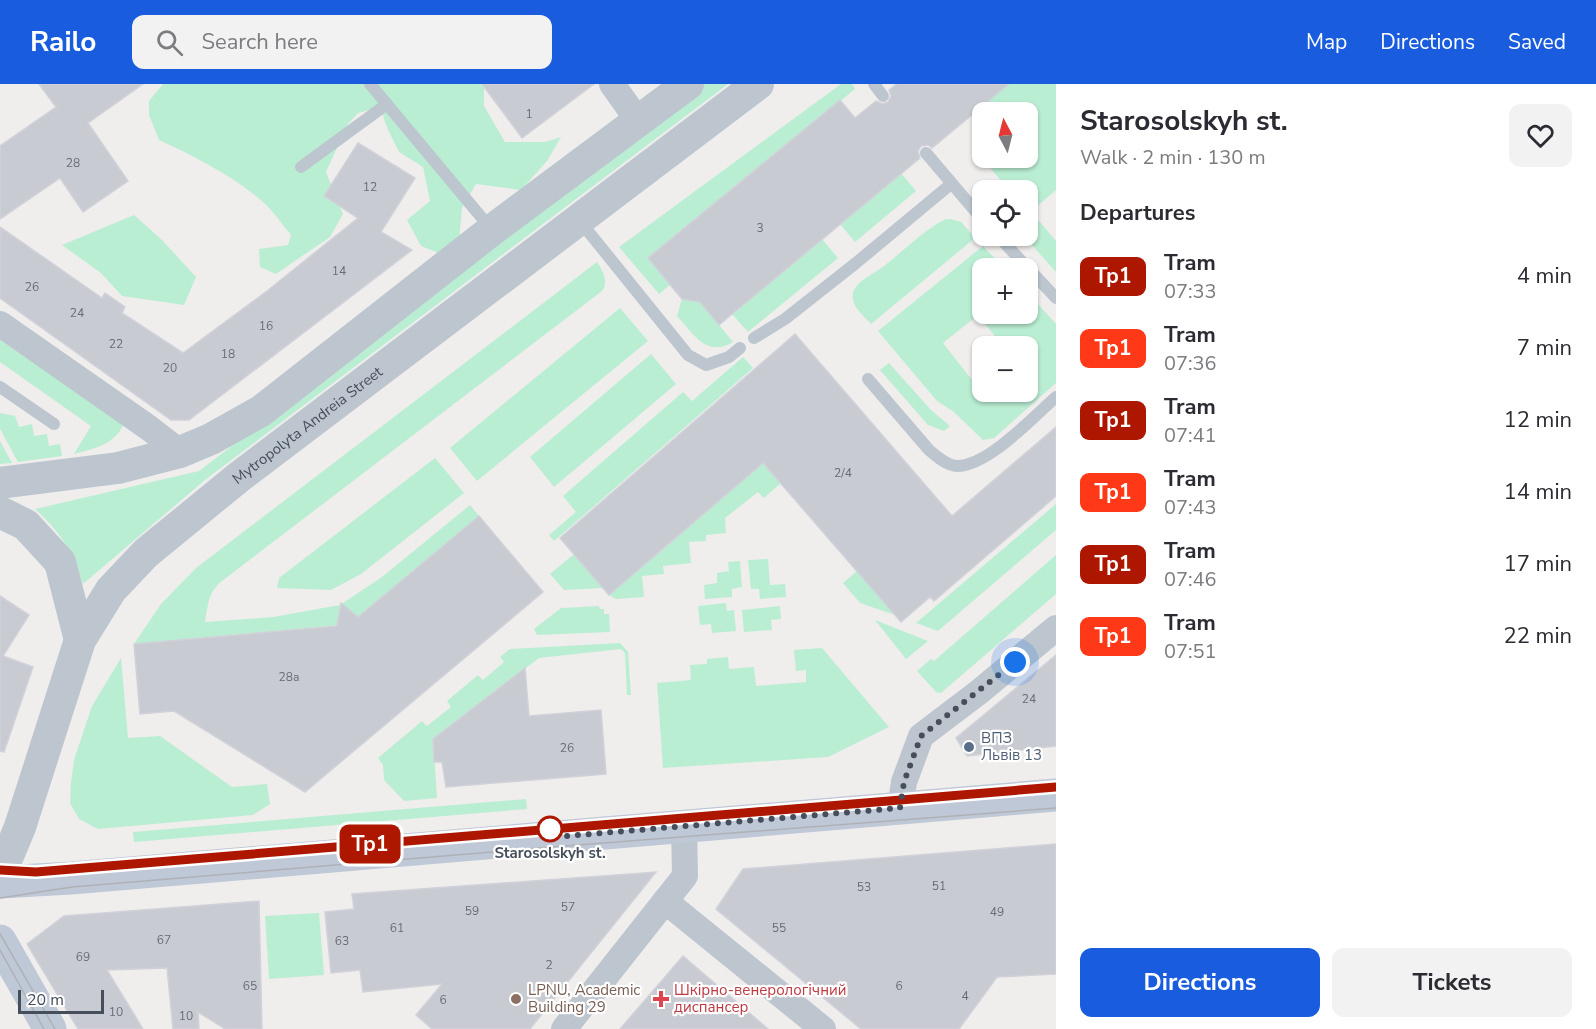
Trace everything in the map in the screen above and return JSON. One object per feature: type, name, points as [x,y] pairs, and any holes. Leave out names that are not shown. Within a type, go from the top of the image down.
[{"type":"main road","points":[[0,882],[83,878],[1056,795]]},
{"type":"main road","points":[[0,941],[50,1029]]},
{"type":"street","points":[[612,84],[639,122]]},
{"type":"street","points":[[0,483],[118,468],[180,452],[211,439],[261,411],[492,230],[688,84]]},
{"type":"street","name":"Mytropolyta Andreia Street","points":[[0,875],[20,827],[80,640],[111,590],[146,553],[239,477],[758,84]]},
{"type":"street","points":[[0,324],[180,452]]},
{"type":"street","points":[[0,512],[26,525],[60,562],[80,640]]},
{"type":"street","points":[[900,808],[904,782],[921,736],[979,692],[1056,628]]},
{"type":"street","points":[[564,1029],[685,876],[684,827]]},
{"type":"street","points":[[665,901],[823,1029]]},
{"type":"lane","points":[[370,84],[492,230]]},
{"type":"lane","points":[[874,84],[883,96]]},
{"type":"lane","points":[[301,167],[387,104]]},
{"type":"lane","points":[[926,153],[972,208]]},
{"type":"lane","points":[[753,338],[785,319],[951,184]]},
{"type":"lane","points":[[579,220],[688,355],[706,365],[729,357],[740,348]]},
{"type":"lane","points":[[1007,246],[1056,298]]},
{"type":"lane","points":[[868,379],[929,450],[940,459],[955,466],[974,463],[990,454],[1056,397]]},
{"type":"lane","points":[[0,387],[54,424]]},
{"type":"green space","points":[[163,84],[484,84],[484,106],[505,142],[545,142],[561,137],[547,161],[521,190],[476,184],[462,208],[459,242],[441,254],[421,246],[407,220],[430,201],[423,167],[399,152],[380,107],[358,113],[348,124],[326,172],[343,214],[330,237],[276,274],[260,267],[259,249],[288,245],[291,235],[268,207],[241,185],[200,160],[159,140],[149,115],[149,101]]},
{"type":"green space","points":[[705,84],[728,84],[205,480],[83,584],[65,543],[35,509],[199,471]]},
{"type":"green space","points":[[841,84],[852,84],[855,89],[648,258],[670,285],[659,294],[619,247]]},
{"type":"green space","points":[[1009,84],[1056,84],[1056,190],[1038,205],[1038,180],[1000,180],[990,168],[1038,168],[1038,102],[988,102]]},
{"type":"green space","points":[[901,173],[916,191],[855,242],[840,224]]},
{"type":"green space","points":[[134,215],[162,240],[196,277],[184,305],[122,296],[101,273],[62,245]]},
{"type":"green space","points":[[946,219],[961,222],[972,235],[972,240],[871,324],[854,302],[853,293],[857,285],[887,264],[927,230]]},
{"type":"green space","points":[[1038,222],[1056,241],[1056,272],[1033,246],[1038,246]]},
{"type":"green space","points":[[822,239],[838,258],[748,332],[732,314]]},
{"type":"green space","points":[[983,246],[994,258],[972,258],[972,320],[943,343],[972,380],[972,402],[1035,402],[994,438],[983,440],[954,412],[937,401],[878,331]]},
{"type":"green space","points":[[597,262],[605,280],[602,291],[217,585],[211,594],[205,622],[273,617],[340,605],[382,577],[470,505],[479,516],[358,617],[348,609],[344,609],[339,616],[341,625],[134,644],[161,604],[196,568]]},
{"type":"green space","points":[[682,299],[700,302],[733,342],[715,347],[701,342],[677,316]]},
{"type":"green space","points":[[1038,304],[1056,324],[1056,383],[1038,399],[1038,336],[995,336],[985,324],[1038,324]]},
{"type":"green space","points":[[620,308],[648,341],[477,481],[450,448]]},
{"type":"green space","points":[[0,340],[124,424],[120,431],[103,445],[74,454],[91,426],[0,362]]},
{"type":"green space","points":[[651,354],[676,384],[554,487],[530,457]]},
{"type":"green space","points":[[743,357],[753,368],[554,541],[549,535],[576,512],[563,496],[683,392],[692,401]]},
{"type":"green space","points":[[889,363],[931,410],[950,426],[944,431],[928,425],[880,370]]},
{"type":"green space","points":[[0,413],[15,416],[19,427],[32,424],[34,436],[47,434],[49,446],[60,444],[62,456],[18,462],[0,429]]},
{"type":"green space","points":[[0,441],[12,463],[0,464]]},
{"type":"green space","points":[[435,458],[464,493],[361,574],[331,590],[277,588],[279,578]]},
{"type":"green space","points":[[763,463],[781,483],[764,498],[758,492],[725,518],[726,533],[706,535],[706,541],[689,542],[691,563],[663,566],[664,574],[642,576],[644,597],[616,599],[609,595]]},
{"type":"green space","points":[[1056,504],[1056,530],[938,631],[916,623]]},
{"type":"green space","points":[[574,554],[603,588],[564,590],[550,574]]},
{"type":"green space","points":[[1056,555],[1056,594],[941,693],[936,692],[917,671],[931,659],[934,661]]},
{"type":"green space","points":[[768,559],[770,585],[785,584],[786,597],[760,599],[759,589],[751,589],[748,560]]},
{"type":"green space","points":[[740,561],[742,587],[732,589],[732,597],[705,599],[704,585],[717,583],[717,573],[729,571],[728,562]]},
{"type":"green space","points":[[857,571],[895,615],[860,603],[843,583]]},
{"type":"green space","points":[[726,603],[727,611],[734,610],[736,631],[712,633],[711,624],[700,625],[698,606]]},
{"type":"green space","points":[[599,606],[600,609],[604,609],[604,614],[609,614],[610,632],[537,635],[534,629],[561,608]]},
{"type":"green space","points":[[780,606],[781,619],[771,620],[772,630],[744,632],[742,610]]},
{"type":"green space","points":[[875,620],[928,641],[906,659]]},
{"type":"green space","points":[[620,643],[628,652],[631,695],[627,695],[625,653],[621,649],[539,658],[433,739],[437,798],[404,801],[384,780],[383,765],[378,758],[422,721],[427,726],[451,707],[447,701],[478,675],[483,680],[504,662],[500,657],[510,649]]},
{"type":"green space","points":[[822,648],[889,727],[828,757],[663,768],[657,683],[691,680],[690,665],[707,664],[707,659],[728,657],[729,669],[754,667],[756,686],[806,682],[806,670],[796,671],[794,650]]},
{"type":"green space","points":[[121,658],[128,738],[160,736],[232,787],[267,784],[270,804],[253,815],[98,829],[79,819],[70,803],[74,760],[92,706]]},
{"type":"green space","points":[[526,799],[527,809],[134,842],[133,832]]},
{"type":"green space","points":[[319,913],[324,975],[269,979],[265,916]]},
{"type":"building","points":[[39,84],[143,84],[88,123],[128,181],[83,212],[60,178],[0,219],[0,146],[56,107]]},
{"type":"building","points":[[482,84],[594,84],[522,138]]},
{"type":"building","points":[[897,84],[1009,84],[987,102],[972,102],[972,115],[932,148],[928,145],[921,146],[918,151],[920,158],[719,325],[700,302],[682,299],[648,258],[840,100],[855,118],[876,101],[883,104],[888,102],[891,96],[889,90]]},
{"type":"building","points":[[358,143],[415,178],[381,232],[412,250],[189,420],[171,420],[0,298],[0,227],[102,298],[105,293],[125,307],[122,313],[183,353],[267,291],[358,218],[324,196]]},
{"type":"building","points":[[795,334],[952,516],[1056,427],[1056,496],[934,601],[930,597],[901,622],[763,463],[609,595],[560,538]]},
{"type":"building","points":[[479,516],[543,592],[305,792],[174,711],[140,714],[134,644],[337,626],[341,603],[358,617]]},
{"type":"building","points":[[0,596],[29,615],[3,656],[33,667],[4,752],[0,751]]},
{"type":"building","points":[[1056,655],[1056,746],[967,756],[956,738]]},
{"type":"building","points":[[525,668],[529,716],[601,710],[606,774],[446,787],[442,762],[434,762],[433,739]]},
{"type":"building","points":[[1056,844],[1056,974],[997,977],[959,1029],[861,1029],[716,909],[743,869]]},
{"type":"building","points":[[656,872],[530,1029],[432,1029],[416,1015],[442,984],[363,992],[360,970],[331,973],[325,912],[354,909],[352,894]]},
{"type":"building","points":[[259,901],[262,1029],[225,1029],[198,1012],[199,1029],[173,1029],[167,968],[107,970],[143,1029],[78,1029],[27,944],[64,916]]},
{"type":"building","points":[[683,956],[768,1029],[620,1029]]},
{"type":"tram line","points":[[0,870],[36,872],[1056,787]]},
{"type":"tram line","name":"Тр1","points":[[0,870],[36,872],[1056,787]]},
{"type":"tram line","points":[[0,898],[72,887],[1056,808]]},
{"type":"tram line","points":[[0,934],[55,1029]]},
{"type":"tram line","points":[[0,950],[44,1029]]},
{"type":"place","name":"ВПЗ Львів 13","points":[[969,747]]},
{"type":"place","name":"Starosolskyh st.","points":[[550,829]]},
{"type":"place","name":"LPNU, Academic Building 29","points":[[516,999]]},
{"type":"place","name":"Шкірно-венерологічний диспансер","points":[[661,999]]},
{"type":"route","points":[[550,829],[555,837],[900,808],[904,782],[921,736],[1015,662]]}]
